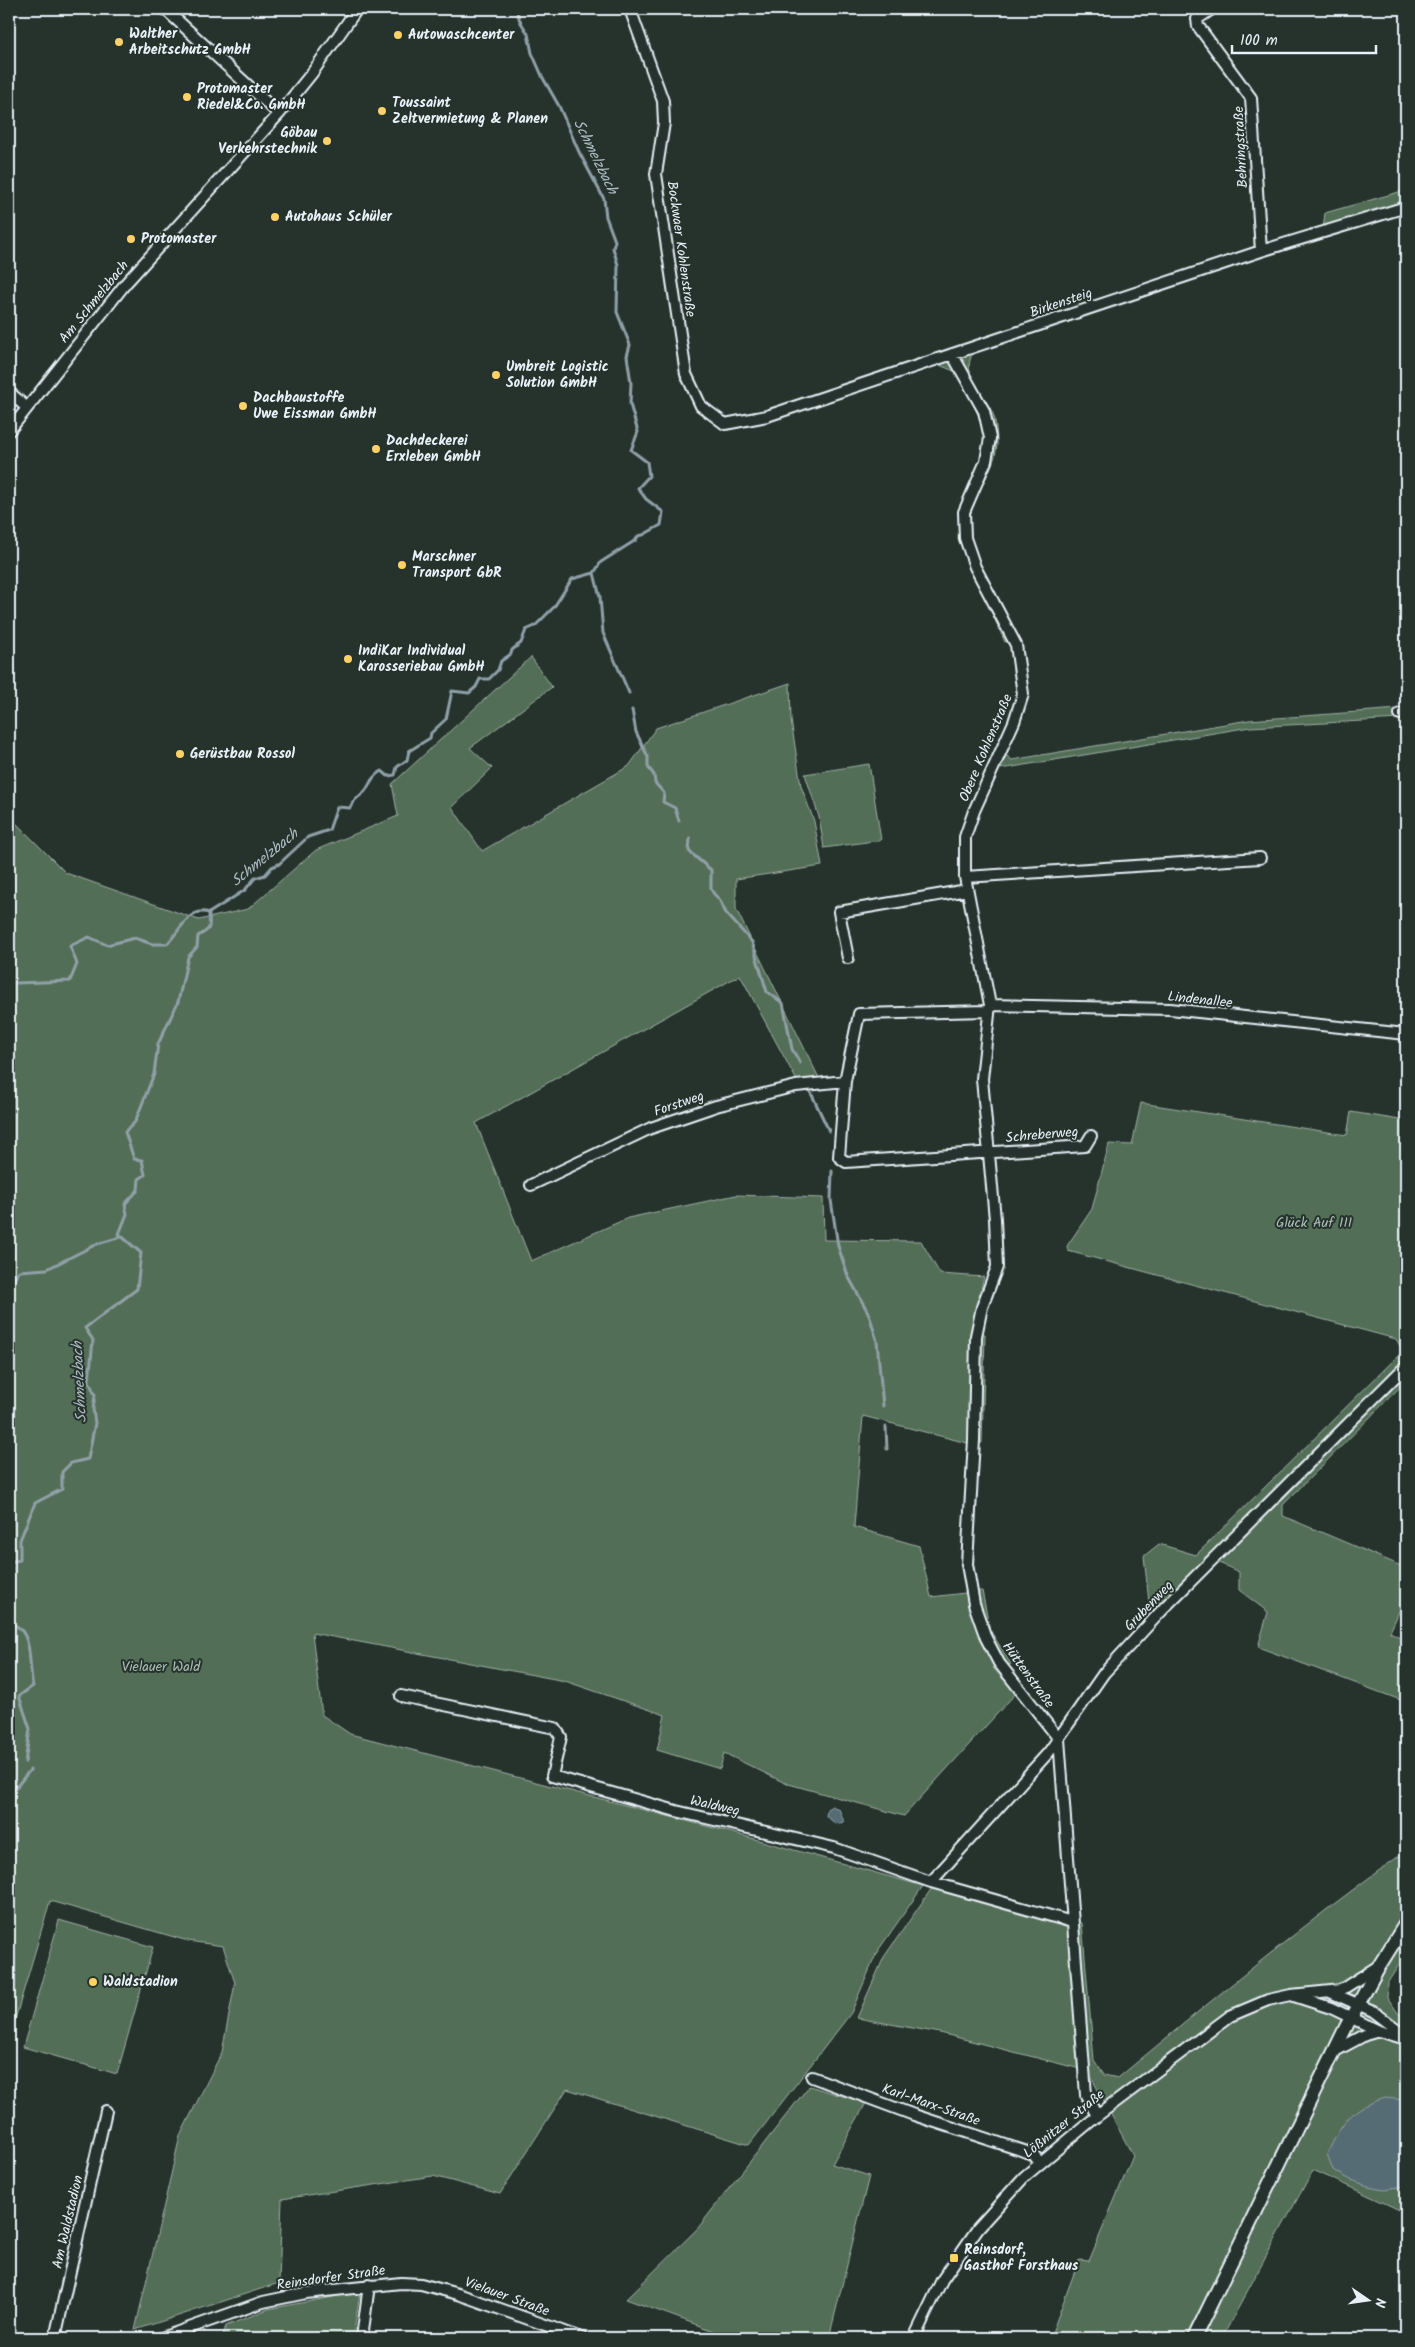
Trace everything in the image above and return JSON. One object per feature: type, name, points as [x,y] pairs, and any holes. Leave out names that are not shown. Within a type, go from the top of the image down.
[{"type":"main road","points":[[1194,2338],[1352,2017],[1379,1966],[1406,1923]]},
{"type":"street","points":[[165,9],[279,114]]},
{"type":"street","name":"Am Schmelzbach","points":[[9,431],[26,407],[126,283],[279,114],[312,73],[357,9]]},
{"type":"street","name":"Bockwaer Kohlenstraße","points":[[630,9],[663,101],[664,123],[656,174],[686,374],[701,406],[725,424]]},
{"type":"street","name":"Behringstraße","points":[[1212,9],[1196,19],[1198,26],[1251,98],[1261,251]]},
{"type":"street","name":"Birkensteig","points":[[725,424],[741,423],[768,416],[1261,251],[1406,207]]},
{"type":"street","name":"Obere Kohlenstraße","points":[[952,354],[984,411],[990,438],[986,461],[964,512],[965,538],[975,566],[1016,645],[1023,694],[965,837],[965,878],[989,1008],[982,1079],[996,1219]]},
{"type":"street","points":[[9,392],[26,407]]},
{"type":"street","points":[[965,878],[1260,858]]},
{"type":"street","points":[[848,958],[838,912],[968,890]]},
{"type":"street","points":[[989,1008],[859,1014],[845,1081],[839,1157],[846,1162],[990,1153]]},
{"type":"street","name":"Lindenallee","points":[[989,1008],[1170,1009],[1406,1034]]},
{"type":"street","name":"Forstweg","points":[[531,1185],[651,1128],[716,1106],[796,1086],[845,1081]]},
{"type":"street","name":"Schreberweg","points":[[990,1153],[1085,1146],[1091,1136]]},
{"type":"street","name":"Hüttenstraße","points":[[996,1219],[997,1267],[982,1307],[976,1336],[974,1440],[967,1564],[974,1604],[986,1638],[999,1663],[1059,1739]]},
{"type":"street","name":"Grubenweg","points":[[931,1882],[1059,1739],[1104,1673],[1166,1606],[1406,1366]]},
{"type":"street","name":"Waldweg","points":[[401,1696],[555,1728],[562,1737],[552,1776],[676,1811],[834,1848],[931,1882],[1072,1922]]},
{"type":"street","points":[[1059,1739],[1086,2095],[1097,2116]]},
{"type":"street","name":"Lößnitzer Straße","points":[[914,2338],[942,2280],[961,2251],[1002,2200],[1040,2162],[1097,2116],[1230,2016],[1268,2000],[1290,1995],[1330,1992],[1350,1986],[1379,1966]]},
{"type":"street","name":"Lößnitzer Straße","points":[[1330,1992],[1359,2004],[1406,2037]]},
{"type":"street","points":[[1290,1995],[1352,2017],[1380,2031],[1406,2037]]},
{"type":"street","points":[[1335,2051],[1361,2036],[1380,2031]]},
{"type":"street","name":"Karl-Marx-Straße","points":[[812,2077],[914,2115],[1033,2154],[1040,2162]]},
{"type":"street","name":"Am Waldstadion","points":[[55,2338],[106,2111]]},
{"type":"street","name":"Reinsdorfer Straße","points":[[161,2338],[263,2302],[306,2293],[369,2285],[421,2284]]},
{"type":"street","name":"Vielauer Straße","points":[[421,2284],[458,2294],[582,2338]]},
{"type":"street","points":[[362,2338],[369,2285]]},
{"type":"green space","points":[[1406,190],[1406,210],[1322,237],[1325,213]]},
{"type":"green space","points":[[973,353],[970,361],[972,377],[993,414],[996,424],[997,444],[991,467],[971,511],[969,522],[970,534],[983,573],[1018,637],[1005,642],[958,539],[961,506],[982,459],[985,430],[965,386],[954,371],[937,364]]},
{"type":"green space","name":"Vielauer Wald","points":[[531,657],[552,687],[470,748],[492,768],[452,807],[482,851],[629,766],[656,728],[790,683],[791,720],[801,786],[814,821],[822,866],[736,879],[736,909],[819,1078],[797,1081],[740,975],[476,1123],[531,1261],[628,1218],[736,1195],[823,1198],[824,1240],[921,1241],[940,1274],[984,1277],[970,1334],[985,1334],[982,1443],[967,1443],[863,1416],[854,1527],[919,1546],[931,1597],[982,1591],[990,1630],[1011,1664],[993,1668],[1016,1693],[904,1816],[785,1783],[724,1753],[720,1769],[657,1750],[665,1715],[565,1681],[312,1633],[322,1715],[350,1734],[733,1833],[923,1886],[877,1952],[851,2013],[749,2145],[567,2089],[500,2194],[433,2176],[282,2199],[279,2283],[135,2330],[180,2136],[222,2052],[235,1983],[223,1946],[188,1941],[50,1901],[9,2040],[9,816],[66,873],[199,920],[248,909],[316,850],[398,816],[392,784]]},
{"type":"green space","points":[[1399,709],[1400,719],[1250,727],[1001,769],[1006,755],[1012,760],[1249,720]]},
{"type":"green space","points":[[869,764],[881,840],[824,848],[819,817],[805,774]]},
{"type":"green space","name":"Glück Auf III","points":[[1141,1103],[1347,1135],[1351,1112],[1406,1121],[1406,1381],[1283,1505],[1283,1516],[1406,1568],[1406,1596],[1390,1632],[1406,1640],[1406,1702],[1258,1647],[1268,1612],[1239,1590],[1239,1572],[1219,1563],[1206,1560],[1150,1612],[1144,1556],[1159,1544],[1196,1555],[1403,1351],[1396,1339],[1068,1251],[1067,1246],[1092,1209],[1109,1144],[1132,1145]]},
{"type":"green space","points":[[1406,1851],[1406,1954],[1388,1982],[1387,1997],[1398,2013],[1406,2018],[1406,2213],[1313,2170],[1222,2338],[1050,2338],[1079,2260],[1089,2261],[1133,2156],[1088,2071],[940,2033],[857,2018],[884,1957],[932,1888],[1061,1923],[1082,1923],[1094,2060],[1104,2075],[1118,2078],[1296,1933]]},
{"type":"green space","name":"Waldstadion","points":[[59,1920],[153,1947],[117,2074],[23,2047]]},
{"type":"green space","points":[[809,2086],[866,2103],[832,2164],[869,2176],[829,2338],[733,2338],[626,2299],[698,2228]]},
{"type":"green space","points":[[360,2292],[353,2338],[222,2338],[226,2326],[268,2309]]},
{"type":"water","points":[[832,1806],[839,1809],[844,1822],[836,1824],[826,1816],[827,1809]]},
{"type":"water","points":[[1385,2098],[1406,2100],[1406,2186],[1384,2189],[1368,2186],[1346,2178],[1333,2170],[1327,2154],[1338,2133],[1349,2118],[1364,2106]]},
{"type":"waterway","name":"Schmelzbach","points":[[9,1562],[20,1560],[20,1540],[35,1503],[62,1489],[62,1472],[71,1463],[88,1459],[95,1423],[93,1409],[95,1395],[89,1381],[93,1340],[85,1328],[137,1289],[141,1253],[119,1234],[127,1214],[125,1204],[138,1190],[139,1179],[145,1175],[142,1160],[134,1159],[125,1132],[135,1122],[154,1074],[158,1044],[178,1002],[188,957],[197,947],[198,936],[209,927],[209,913],[245,890],[255,878],[265,875],[308,837],[329,830],[337,807],[350,808],[354,801],[364,793],[376,775],[382,771],[388,776],[395,775],[397,767],[407,760],[409,751],[430,738],[431,733],[446,719],[452,691],[469,693],[476,687],[480,679],[489,679],[498,670],[501,661],[521,643],[526,630],[535,626],[554,607],[572,579],[594,573],[601,562],[636,540],[638,536],[661,525],[663,512],[646,499],[638,488],[649,476],[647,462],[631,450],[638,432],[630,404],[631,383],[627,356],[630,345],[617,312],[618,265],[613,248],[615,241],[606,217],[604,199],[579,152],[559,106],[543,78],[532,53],[528,34],[520,21],[516,9]]},
{"type":"waterway","points":[[594,573],[600,597],[603,633],[629,693]]},
{"type":"waterway","points":[[632,710],[636,732],[648,757],[648,767],[654,775],[655,783],[664,793],[663,802],[675,808],[679,821]]},
{"type":"waterway","points":[[690,838],[689,851],[711,870],[711,889],[726,913],[752,942],[767,992],[783,1003],[792,1049],[800,1063]]},
{"type":"waterway","points":[[16,983],[70,981],[77,964],[70,946],[89,937],[107,945],[135,938],[152,944],[167,944],[190,917],[196,913],[209,913]]},
{"type":"waterway","points":[[811,1093],[829,1131]]},
{"type":"waterway","points":[[832,1171],[831,1200],[838,1246],[848,1276],[869,1314],[877,1341],[883,1406]]},
{"type":"waterway","points":[[9,1288],[19,1271],[47,1269],[97,1244],[121,1237]]},
{"type":"waterway","points":[[886,1427],[887,1449]]},
{"type":"waterway","name":"Schmelzbach","points":[[9,1565],[12,1569],[9,1570]]},
{"type":"waterway","name":"Schmelzbach","points":[[9,1622],[22,1631],[30,1657],[33,1686],[19,1696],[30,1729],[25,1762]]},
{"type":"waterway","name":"Schmelzbach","points":[[9,1796],[30,1770]]},
{"type":"place","name":"Autowaschcenter","points":[[398,35]]},
{"type":"place","name":"Walther Arbeitschutz GmbH","points":[[119,42]]},
{"type":"place","name":"Protomaster Riedel&Co. GmbH","points":[[187,97]]},
{"type":"place","name":"Toussaint Zeltvermietung & Planen","points":[[382,111]]},
{"type":"place","name":"Göbau Verkehrstechnik","points":[[327,141]]},
{"type":"place","name":"Autohaus Schüler","points":[[275,217]]},
{"type":"place","name":"Protomaster","points":[[131,239]]},
{"type":"place","name":"Umbreit Logistic Solution GmbH","points":[[496,375]]},
{"type":"place","name":"Dachbaustoffe Uwe Eissman GmbH","points":[[243,406]]},
{"type":"place","name":"Dachdeckerei Erxleben GmbH","points":[[376,449]]},
{"type":"place","name":"Marschner Transport GbR","points":[[402,565]]},
{"type":"place","name":"IndiKar Individual Karosseriebau GmbH","points":[[348,659]]},
{"type":"place","name":"Gerüstbau Rossol","points":[[180,754]]},
{"type":"place","name":"Waldstadion","points":[[93,1982]]},
{"type":"place","name":"Reinsdorf, Gasthof Forsthaus","points":[[954,2258]]}]
